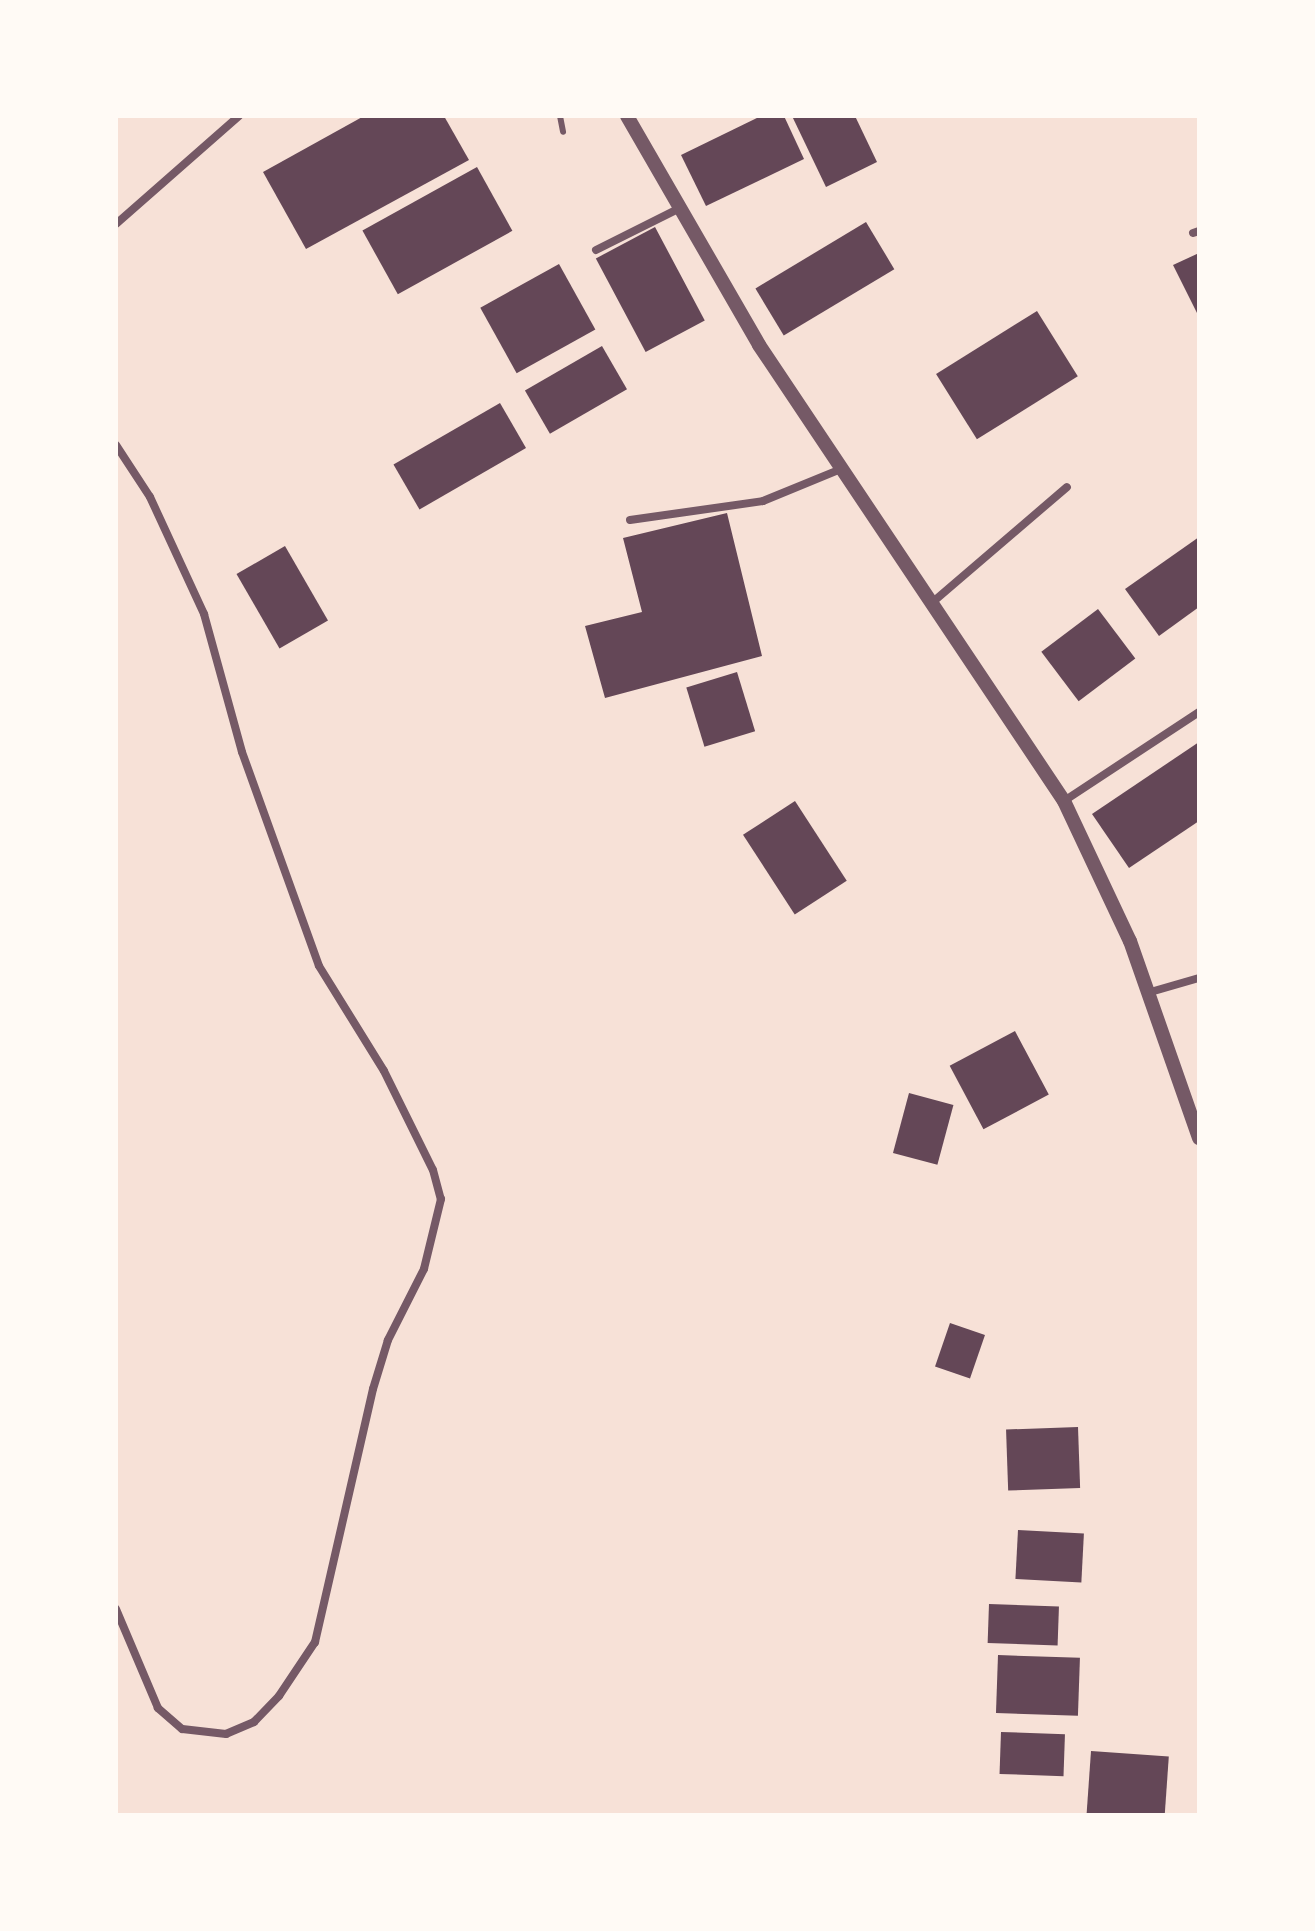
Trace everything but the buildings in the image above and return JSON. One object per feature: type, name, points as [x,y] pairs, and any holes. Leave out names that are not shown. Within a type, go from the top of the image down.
[{"type":"street","points":[[116,224],[239,116]]},
{"type":"street","points":[[627,116],[678,209],[841,469],[934,601],[1064,801],[1130,941],[1199,1138]]},
{"type":"street","points":[[596,250],[678,209]]},
{"type":"street","points":[[116,445],[150,497],[204,614],[242,752],[319,966],[384,1071],[433,1170],[441,1199],[424,1269],[388,1340],[373,1389],[315,1642],[279,1696],[254,1722],[226,1734],[182,1729],[158,1708],[116,1609]]},
{"type":"street","points":[[630,520],[763,501],[841,469]]},
{"type":"street","points":[[934,601],[1067,487]]},
{"type":"street","points":[[1064,801],[1199,712]]},
{"type":"street","points":[[1147,993],[1199,978]]},
{"type":"lane","points":[[560,116],[563,132]]}]
